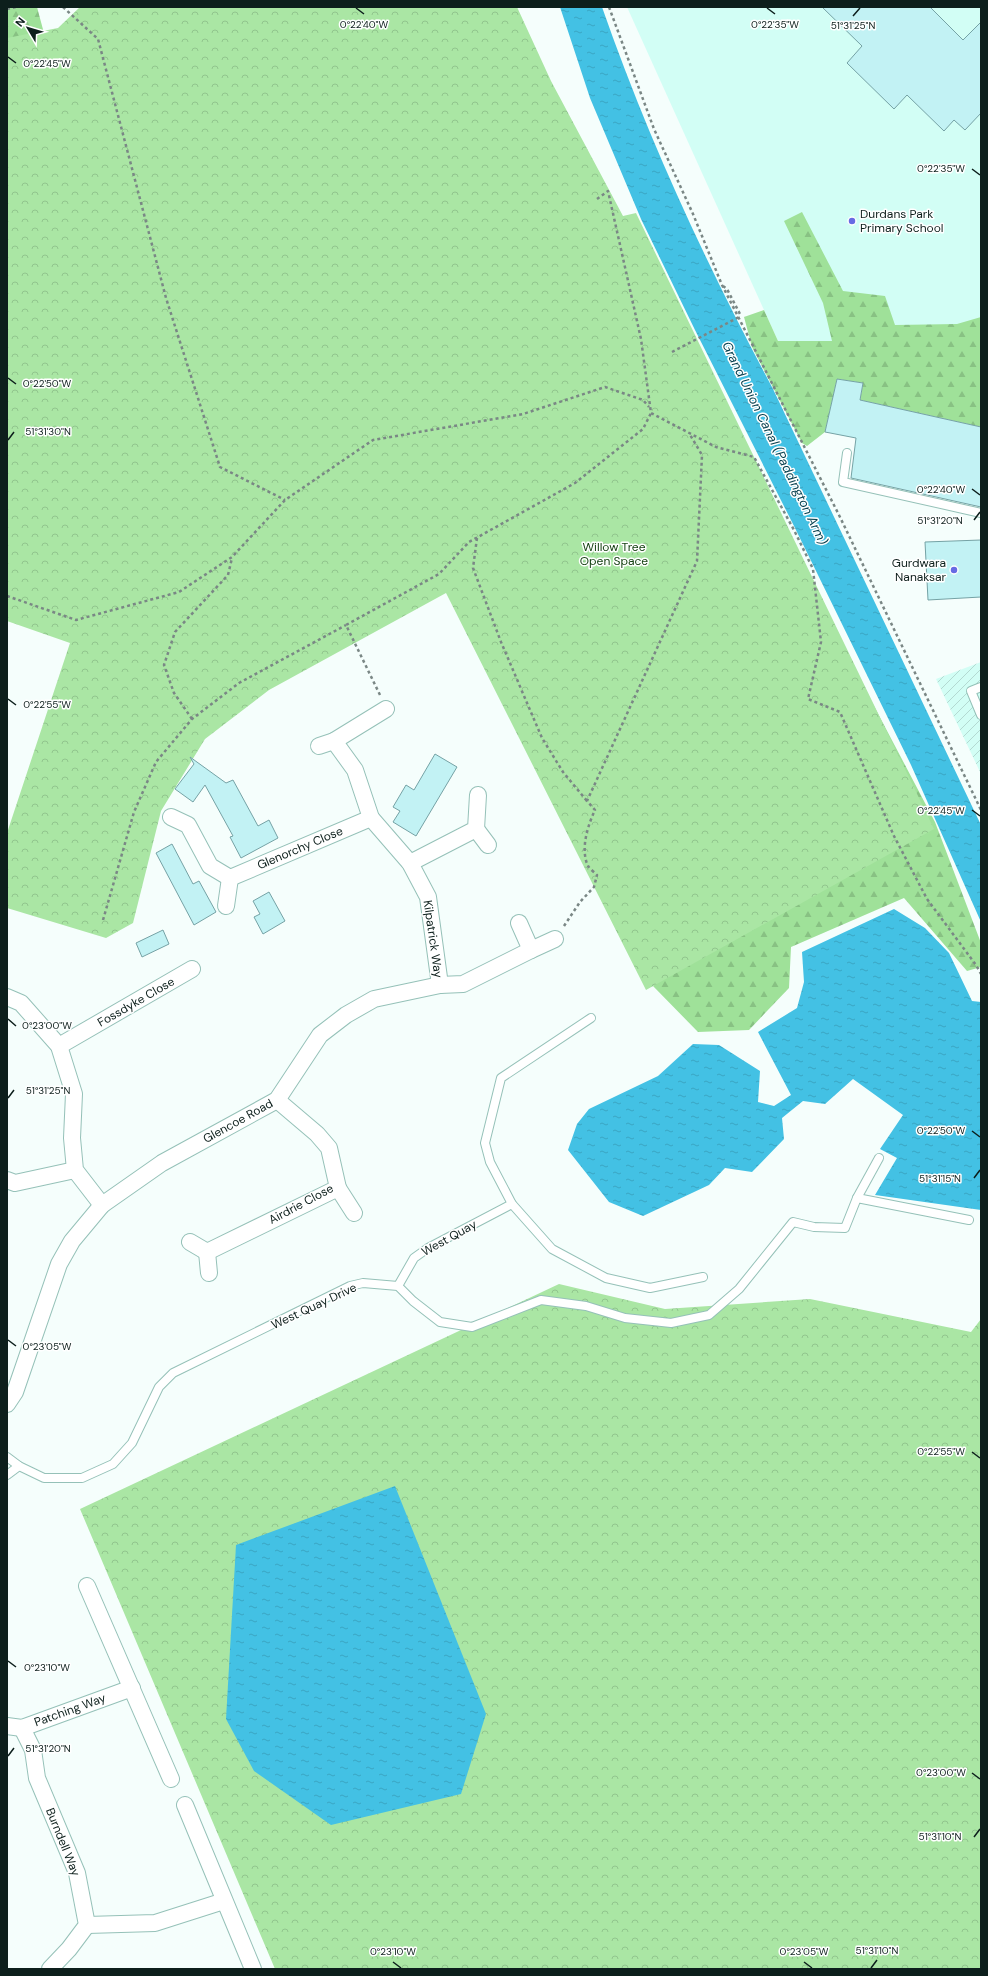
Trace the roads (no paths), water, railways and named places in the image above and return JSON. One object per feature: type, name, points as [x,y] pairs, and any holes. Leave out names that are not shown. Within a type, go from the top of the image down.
[{"type":"street","points":[[318,746],[334,741],[386,710]]},
{"type":"street","name":"Kilpatrick Way","points":[[334,741],[355,770],[371,818],[410,863],[428,897],[440,985]]},
{"type":"street","points":[[478,795],[476,829],[488,845]]},
{"type":"street","points":[[171,817],[188,825],[210,866],[230,878],[226,906]]},
{"type":"street","name":"Glenorchy Close","points":[[230,878],[371,818]]},
{"type":"street","points":[[410,863],[476,829]]},
{"type":"street","points":[[519,923],[531,950]]},
{"type":"street","name":"Glencoe Road","points":[[7,1404],[15,1392],[59,1264],[72,1241],[102,1205],[162,1163],[277,1100],[320,1035],[346,1015],[374,999],[440,985],[463,984],[555,939]]},
{"type":"street","name":"Fossdyke Close","points":[[59,1046],[192,969]]},
{"type":"street","points":[[7,997],[21,1003],[59,1046],[74,1094],[72,1138],[75,1170],[102,1205]]},
{"type":"street","name":"Airdrie Close","points":[[207,1252],[338,1188],[329,1148],[317,1134],[277,1100]]},
{"type":"street","points":[[7,1180],[15,1183],[75,1170]]},
{"type":"street","points":[[338,1188],[354,1213]]},
{"type":"street","points":[[190,1242],[207,1252],[209,1273]]},
{"type":"street","points":[[88,1586],[171,1779]]},
{"type":"street","name":"Patching Way","points":[[15,1727],[132,1688]]},
{"type":"street","name":"Burndell Way","points":[[15,1727],[33,1750],[37,1778],[77,1873],[88,1925]]},
{"type":"street","points":[[185,1805],[253,1969]]},
{"type":"street","points":[[50,1969],[69,1949],[88,1925],[155,1923],[224,1901]]},
{"type":"lane","points":[[847,453],[843,482],[981,513]]},
{"type":"lane","points":[[981,687],[971,691],[981,715]]},
{"type":"lane","points":[[591,1018],[501,1078],[485,1143],[490,1162],[512,1204],[552,1249],[606,1278],[650,1288],[703,1277]]},
{"type":"lane","points":[[398,1286],[413,1301],[440,1322],[472,1327],[541,1300],[586,1306],[625,1318],[671,1323],[709,1314],[739,1288],[793,1222],[814,1227],[845,1228],[857,1198],[879,1158]]},
{"type":"lane","points":[[857,1198],[969,1220]]},
{"type":"lane","name":"West Quay","points":[[398,1286],[414,1258],[428,1248],[512,1204]]},
{"type":"lane","name":"West Quay Drive","points":[[7,1457],[19,1466],[44,1478],[82,1478],[113,1464],[132,1443],[159,1387],[173,1373],[350,1286],[363,1283],[398,1286]]},
{"type":"lane","points":[[7,1475],[19,1466]]},
{"type":"water","name":"Grand Union Canal (Paddington Arm)","points":[[560,7],[602,7],[639,105],[702,249],[773,389],[981,825],[981,922],[911,765],[641,219],[590,98]]},
{"type":"water","points":[[894,909],[925,928],[949,953],[972,1001],[981,1002],[981,1210],[875,1195],[897,1158],[880,1149],[903,1115],[853,1079],[825,1104],[803,1101],[782,1118],[784,1139],[752,1172],[725,1168],[709,1185],[643,1216],[609,1202],[568,1150],[577,1124],[589,1109],[658,1076],[693,1044],[719,1045],[760,1071],[758,1102],[774,1106],[791,1095],[758,1032],[797,1008],[804,982],[802,952]]},
{"type":"water","points":[[395,1486],[486,1714],[461,1794],[331,1825],[254,1771],[226,1719],[236,1545]]},
{"type":"place","name":"Durdans Park Primary School","points":[[852,221]]},
{"type":"place","name":"Gurdwara Nanaksar","points":[[954,570]]},
{"type":"park label","name":"Willow Tree Open Space","points":[[614,554]]}]
